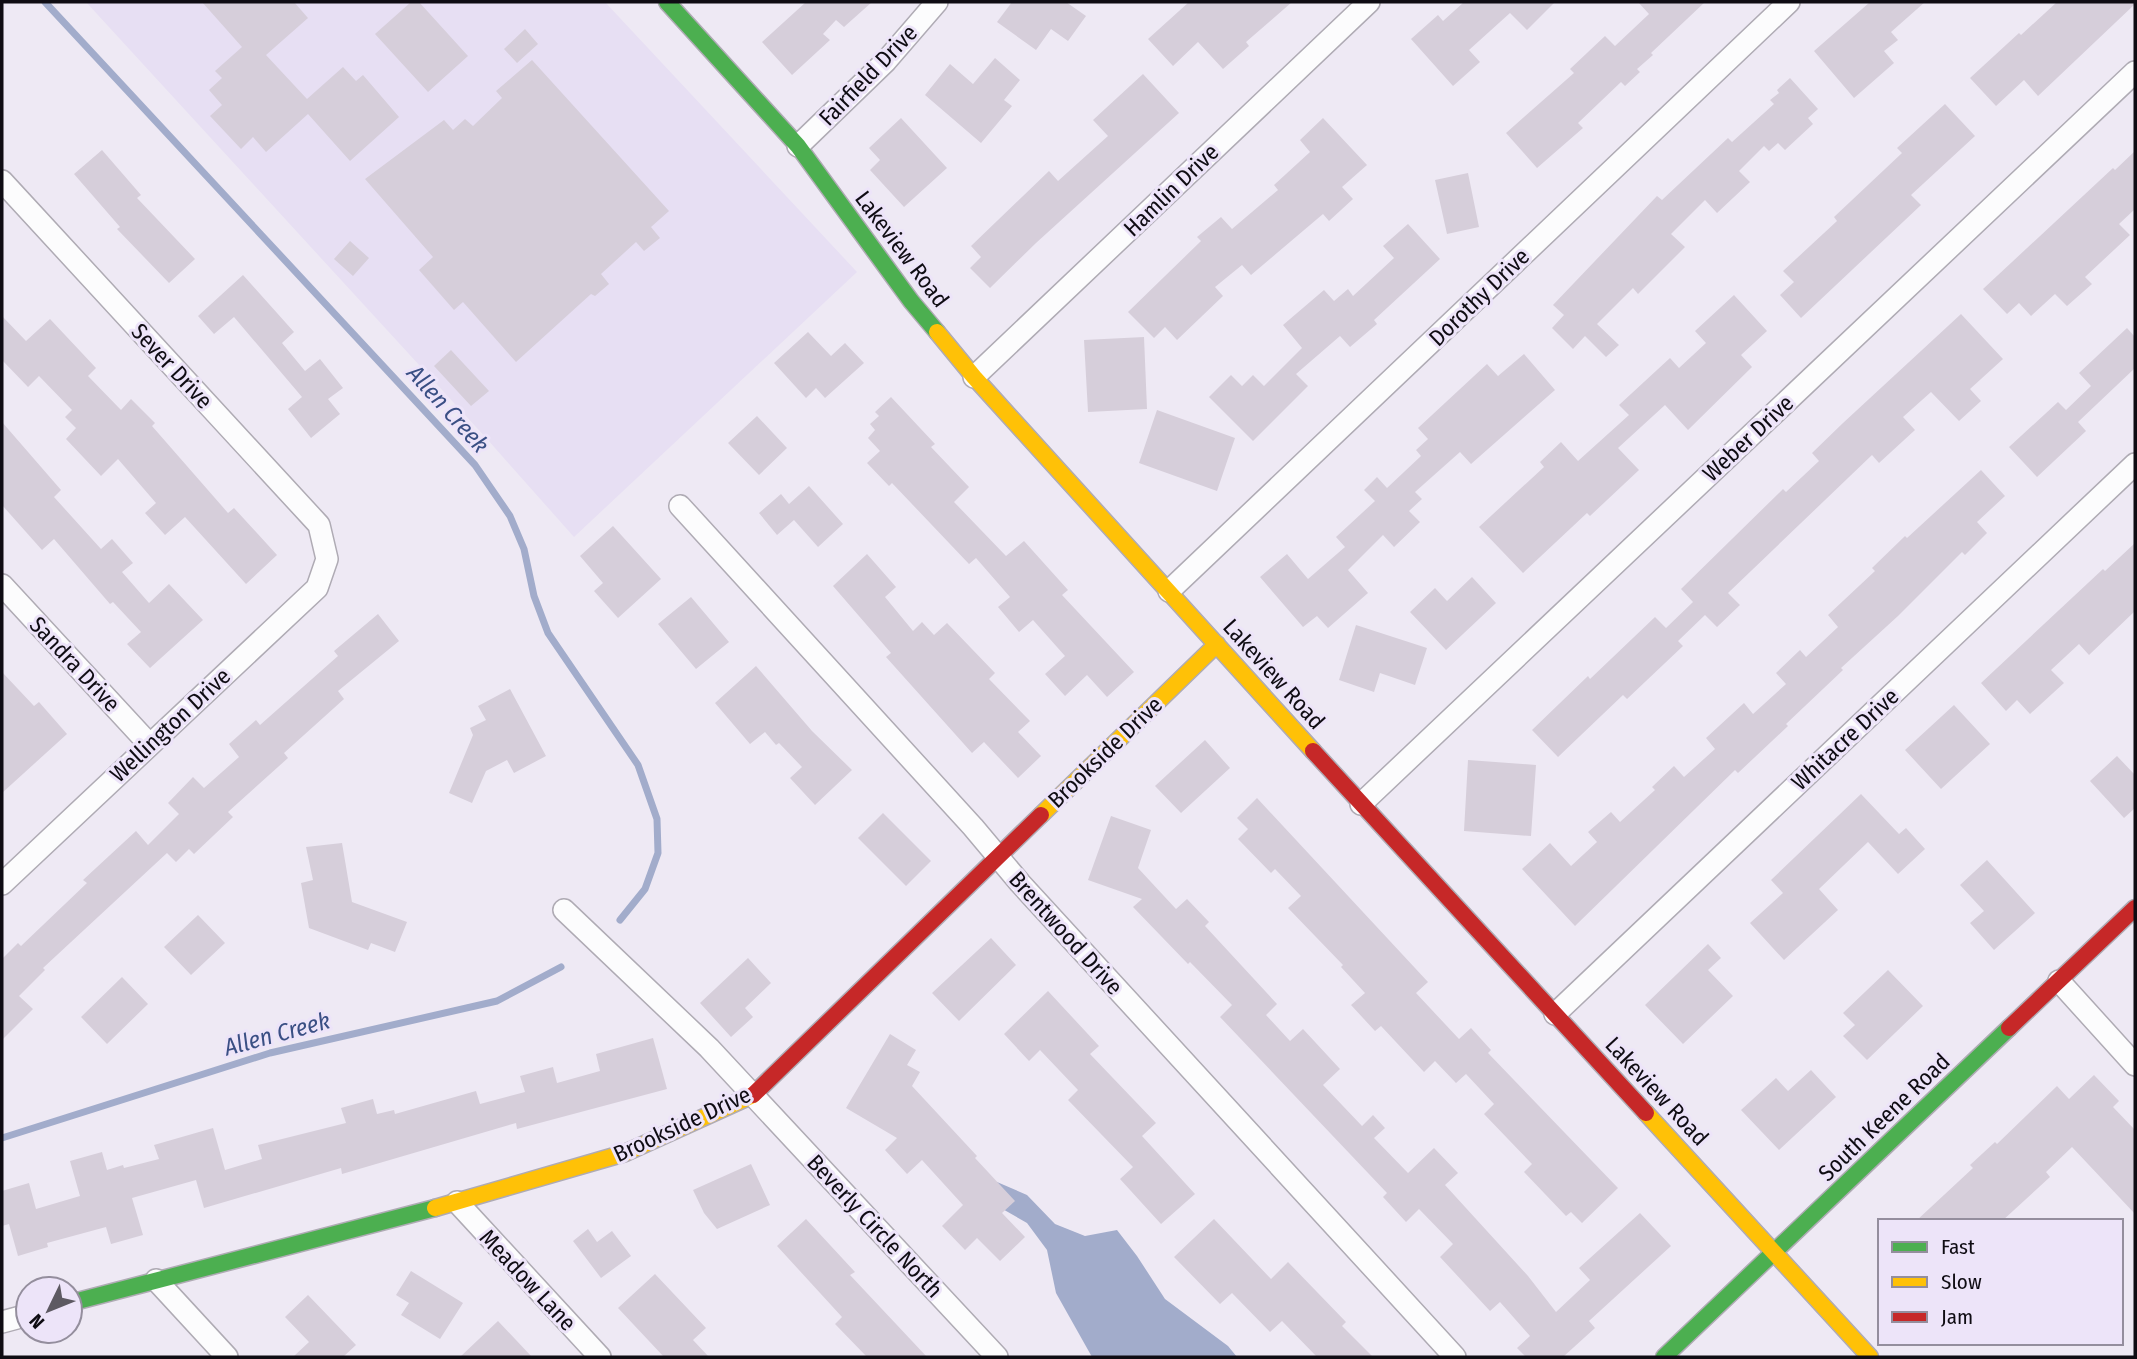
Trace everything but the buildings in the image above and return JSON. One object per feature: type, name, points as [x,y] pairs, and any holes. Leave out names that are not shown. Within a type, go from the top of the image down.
[{"type":"street","name":"Lakeview Road","points":[[667,2],[798,146],[911,301],[974,377],[1361,804],[1870,1357]]},
{"type":"street","name":"Fairfield Drive","points":[[798,146],[886,61],[937,2]]},
{"type":"street","name":"Hamlin Drive","points":[[974,377],[1369,2]]},
{"type":"street","name":"Dorothy Drive","points":[[1169,592],[1789,2]]},
{"type":"street","name":"Weber Drive","points":[[1361,804],[2135,72]]},
{"type":"street","name":"Sever Drive","points":[[2,181],[319,525],[327,559]]},
{"type":"street","name":"Whitacre Drive","points":[[1555,1014],[2135,464]]},
{"type":"street","name":"Brentwood Drive","points":[[680,506],[1020,883],[1455,1357]]},
{"type":"street","name":"Wellington Drive","points":[[2,884],[317,588],[327,559]]},
{"type":"street","name":"Sandra Drive","points":[[2,584],[149,744]]},
{"type":"street","name":"Brookside Drive","points":[[84,1299],[457,1202],[625,1153],[754,1094],[1217,644]]},
{"type":"street","name":"South Keene Road","points":[[1664,1357],[2135,908]]},
{"type":"street","name":"Beverly Circle North","points":[[564,910],[754,1094],[997,1357]]},
{"type":"street","points":[[2059,981],[2135,1065]]},
{"type":"street","name":"Meadow Lane","points":[[457,1202],[600,1357]]},
{"type":"street","points":[[156,1280],[227,1357]]},
{"type":"shaded area","points":[[86,2],[605,2],[857,272],[574,537]]},
{"type":"water","points":[[997,1182],[1027,1195],[1055,1224],[1085,1236],[1117,1230],[1165,1299],[1228,1346],[1237,1357],[1092,1357],[1056,1293],[1047,1250],[1027,1223],[985,1199]]},
{"type":"waterway","name":"Allen Creek","points":[[45,2],[475,465],[510,516],[524,549],[534,596],[548,633],[638,765],[657,819],[658,853],[645,889],[620,920]]},
{"type":"waterway","name":"Allen Creek","points":[[2,1138],[270,1053],[497,1001],[561,967]]},
{"type":"traffic: fast","points":[[667,2],[798,146],[911,301],[937,332]]},
{"type":"traffic: fast","points":[[1664,1357],[2009,1028]]},
{"type":"traffic: fast","points":[[84,1299],[435,1208]]},
{"type":"traffic: slow","points":[[937,332],[974,377],[1313,751]]},
{"type":"traffic: slow","points":[[1041,815],[1217,644]]},
{"type":"traffic: slow","points":[[435,1208],[625,1153],[753,1095]]},
{"type":"traffic: slow","points":[[1646,1113],[1870,1357]]},
{"type":"traffic: jam","points":[[1313,751],[1646,1113]]},
{"type":"traffic: jam","points":[[753,1095],[1041,815]]},
{"type":"traffic: jam","points":[[2009,1028],[2135,908]]}]
